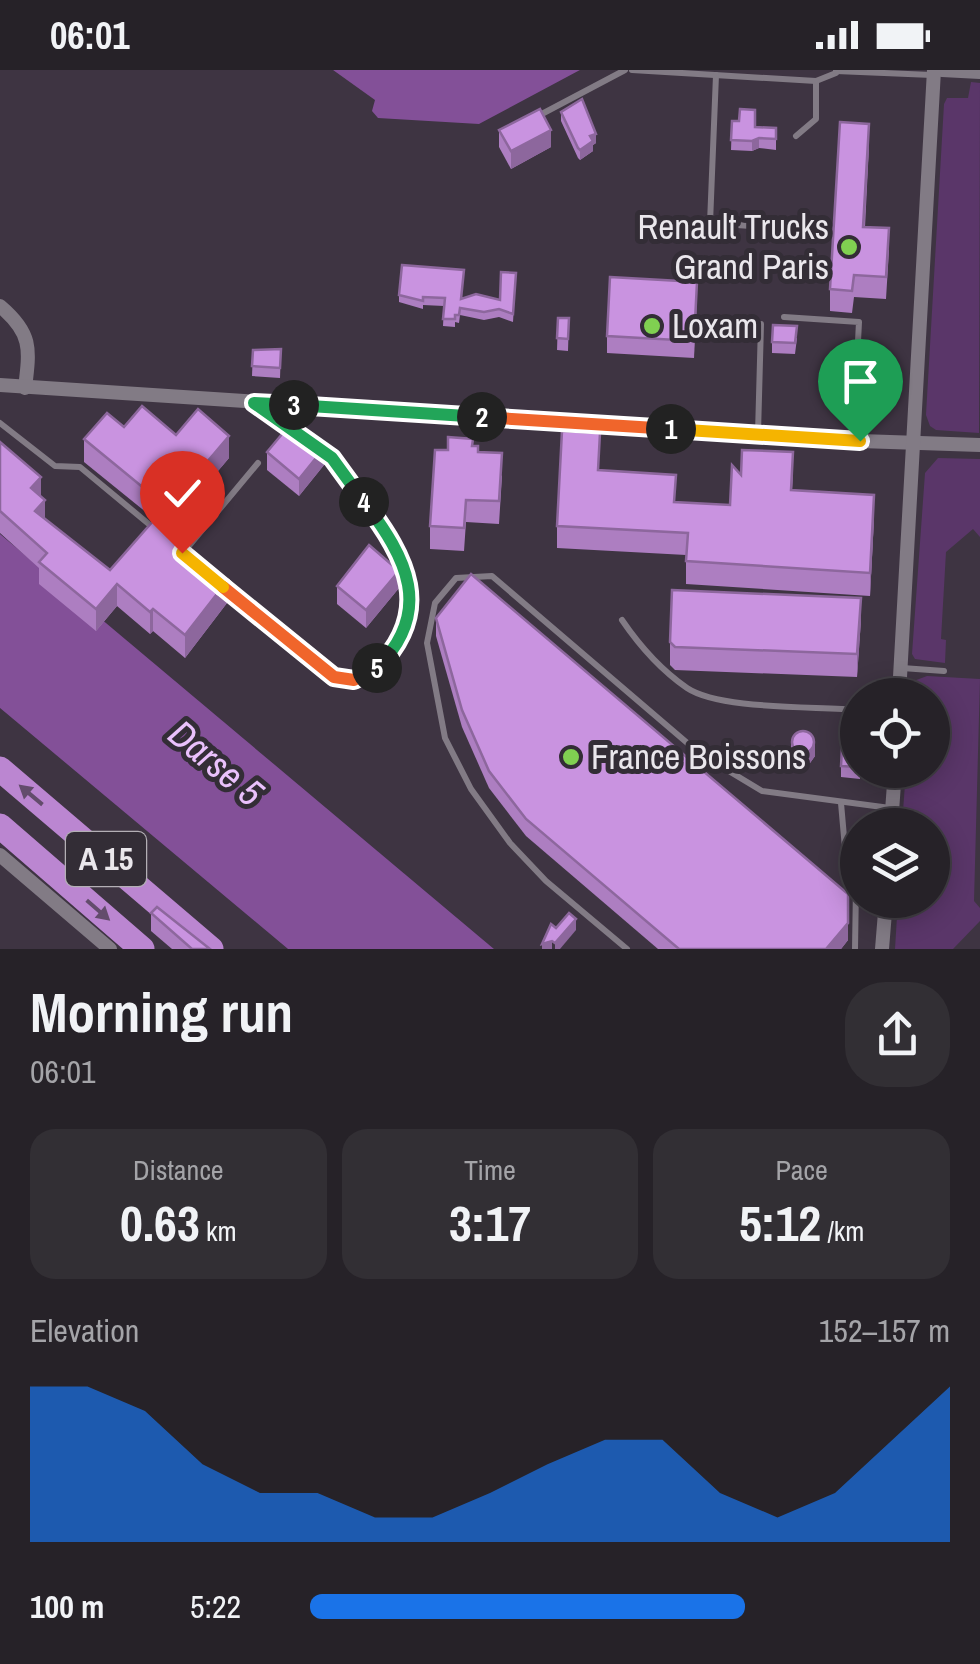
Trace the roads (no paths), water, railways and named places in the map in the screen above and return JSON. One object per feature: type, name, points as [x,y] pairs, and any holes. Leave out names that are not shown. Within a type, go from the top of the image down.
[{"type":"highway","name":"A 15","points":[[0,768],[211,949]]},
{"type":"highway","name":"A 15","points":[[0,826],[142,949]]},
{"type":"street","points":[[900,678],[936,72],[980,72]]},
{"type":"street","points":[[0,306],[19,322],[26,336],[26,388]]},
{"type":"street","points":[[0,384],[758,435],[980,444]]},
{"type":"street","points":[[892,808],[893,788]]},
{"type":"street","points":[[0,855],[110,949]]},
{"type":"street","points":[[882,949],[885,918]]},
{"type":"lane","points":[[526,122],[628,70],[816,81],[836,71],[936,72]]},
{"type":"lane","points":[[716,75],[710,223],[776,228]]},
{"type":"lane","points":[[796,136],[816,119],[816,81]]},
{"type":"lane","points":[[784,316],[859,322],[854,419],[860,441]]},
{"type":"lane","points":[[758,435],[760,324]]},
{"type":"lane","points":[[254,403],[301,436]]},
{"type":"lane","points":[[0,423],[55,466],[80,467],[168,540]]},
{"type":"lane","points":[[212,578],[334,677],[354,680],[365,676],[389,656],[409,620],[402,557],[332,458],[317,448]]},
{"type":"lane","points":[[198,566],[182,553],[258,463]]},
{"type":"lane","points":[[628,949],[546,880],[510,842],[471,789],[445,738],[426,643],[435,603],[456,578],[492,576],[700,753],[739,780],[762,791],[892,808]]},
{"type":"lane","points":[[622,620],[639,645],[688,689],[718,700],[840,709]]},
{"type":"lane","points":[[900,668],[944,671]]},
{"type":"lane","points":[[841,802],[847,871],[856,886],[855,949]]},
{"type":"water","points":[[333,70],[580,70],[479,124],[378,118],[372,111],[375,100]]},
{"type":"water","name":"Darse 5","points":[[0,534],[494,949],[288,949],[0,708]]},
{"type":"place","name":"Renault Trucks Grand Paris","points":[[849,247]]},
{"type":"place","name":"Loxam","points":[[652,326]]},
{"type":"place","name":"France Boissons","points":[[571,757]]}]
